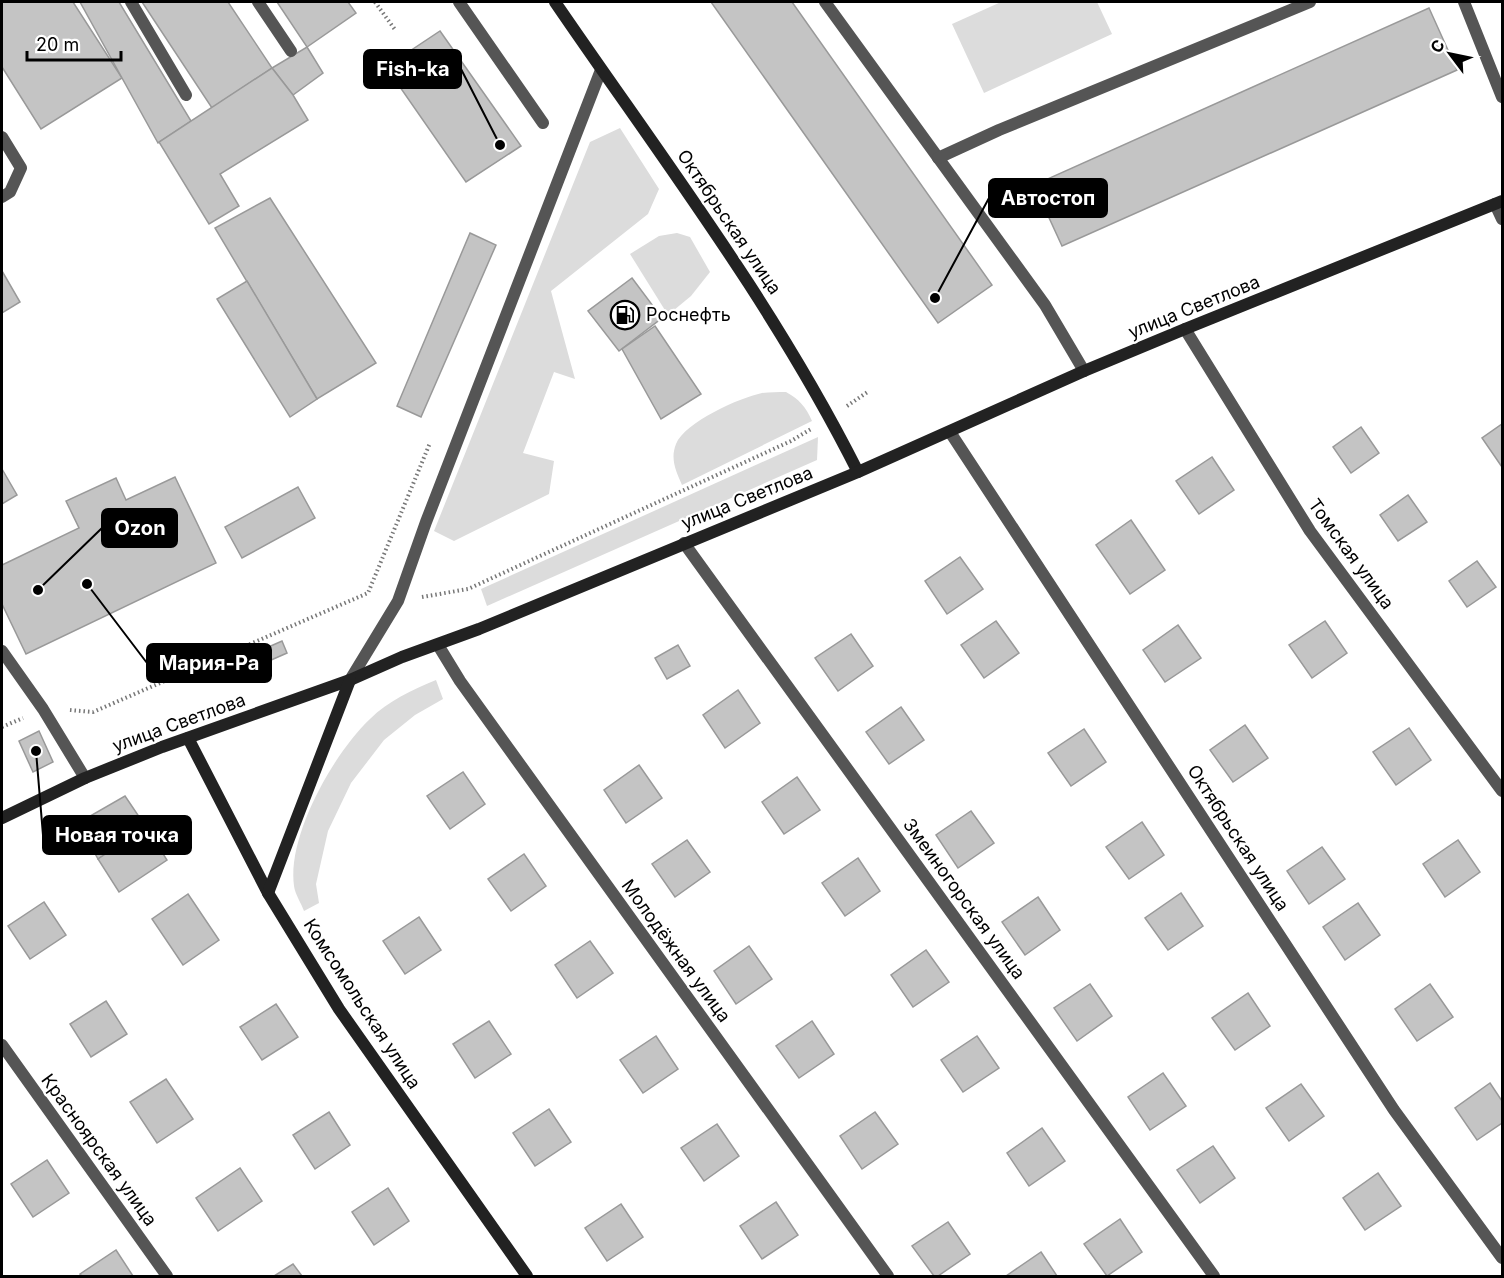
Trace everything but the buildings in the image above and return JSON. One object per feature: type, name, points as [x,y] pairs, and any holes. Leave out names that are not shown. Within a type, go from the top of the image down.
[{"type":"main road","name":"Октябрьская улица","points":[[555,2],[741,269],[797,358],[858,472]]},
{"type":"main road","name":"улица Светлова","points":[[2,818],[85,778],[438,645],[858,472],[1084,371],[1499,203]]},
{"type":"main road","points":[[268,893],[350,680]]},
{"type":"main road","name":"Комсомольская улица","points":[[188,738],[268,893],[339,1009],[527,1276]]},
{"type":"street","points":[[131,2],[186,95]]},
{"type":"street","points":[[258,2],[291,51]]},
{"type":"street","points":[[459,2],[543,123]]},
{"type":"street","points":[[825,2],[1045,305],[1084,371]]},
{"type":"street","points":[[938,158],[999,130],[1310,2]]},
{"type":"street","points":[[1464,2],[1503,97]]},
{"type":"street","points":[[350,680],[398,601],[426,522],[601,70]]},
{"type":"street","points":[[2,137],[21,168],[10,192],[2,197]]},
{"type":"street","points":[[1499,203],[1503,219]]},
{"type":"street","name":"Томская улица","points":[[1185,329],[1310,531],[1503,791]]},
{"type":"street","name":"Октябрьская улица","points":[[950,432],[1394,1110],[1503,1258]]},
{"type":"street","name":"Змеиногорская улица","points":[[684,543],[1214,1276]]},
{"type":"street","name":"Молодёжная улица","points":[[438,645],[460,681],[888,1276]]},
{"type":"street","points":[[2,651],[43,709],[85,778]]},
{"type":"street","name":"Красноярская улица","points":[[2,1045],[167,1276]]},
{"type":"path","points":[[375,2],[396,31]]},
{"type":"path","points":[[398,601],[468,589],[791,441],[869,391]]},
{"type":"path","points":[[43,709],[93,712],[368,593],[432,438]]},
{"type":"shaded area","points":[[1001,2],[1097,2],[1112,34],[984,93],[952,24]]},
{"type":"shaded area","points":[[620,128],[659,189],[648,214],[551,291],[575,379],[554,372],[523,453],[554,461],[549,494],[454,541],[434,531],[590,142]]},
{"type":"shaded area","points":[[677,233],[690,237],[710,272],[691,296],[668,315],[630,254],[659,236]]},
{"type":"shaded area","points":[[786,392],[802,404],[812,421],[682,485],[674,465],[674,449],[681,436],[690,427],[740,400],[762,393]]},
{"type":"shaded area","points":[[818,437],[817,460],[487,606],[481,589]]},
{"type":"shaded area","points":[[436,680],[443,699],[415,715],[384,740],[351,783],[328,831],[316,884],[319,903],[304,911],[294,886],[294,866],[298,843],[305,820],[328,773],[356,734],[370,719],[401,696]]},
{"type":"place","name":"Fish-ka","points":[[500,145]]},
{"type":"place","name":"Автостоп","points":[[935,298]]},
{"type":"place","name":"Роснефть","points":[[625,315]]},
{"type":"place","name":"Мария-Ра","points":[[87,584]]},
{"type":"place","name":"Ozon","points":[[38,590]]},
{"type":"place","name":"Новая точка","points":[[36,751]]}]
